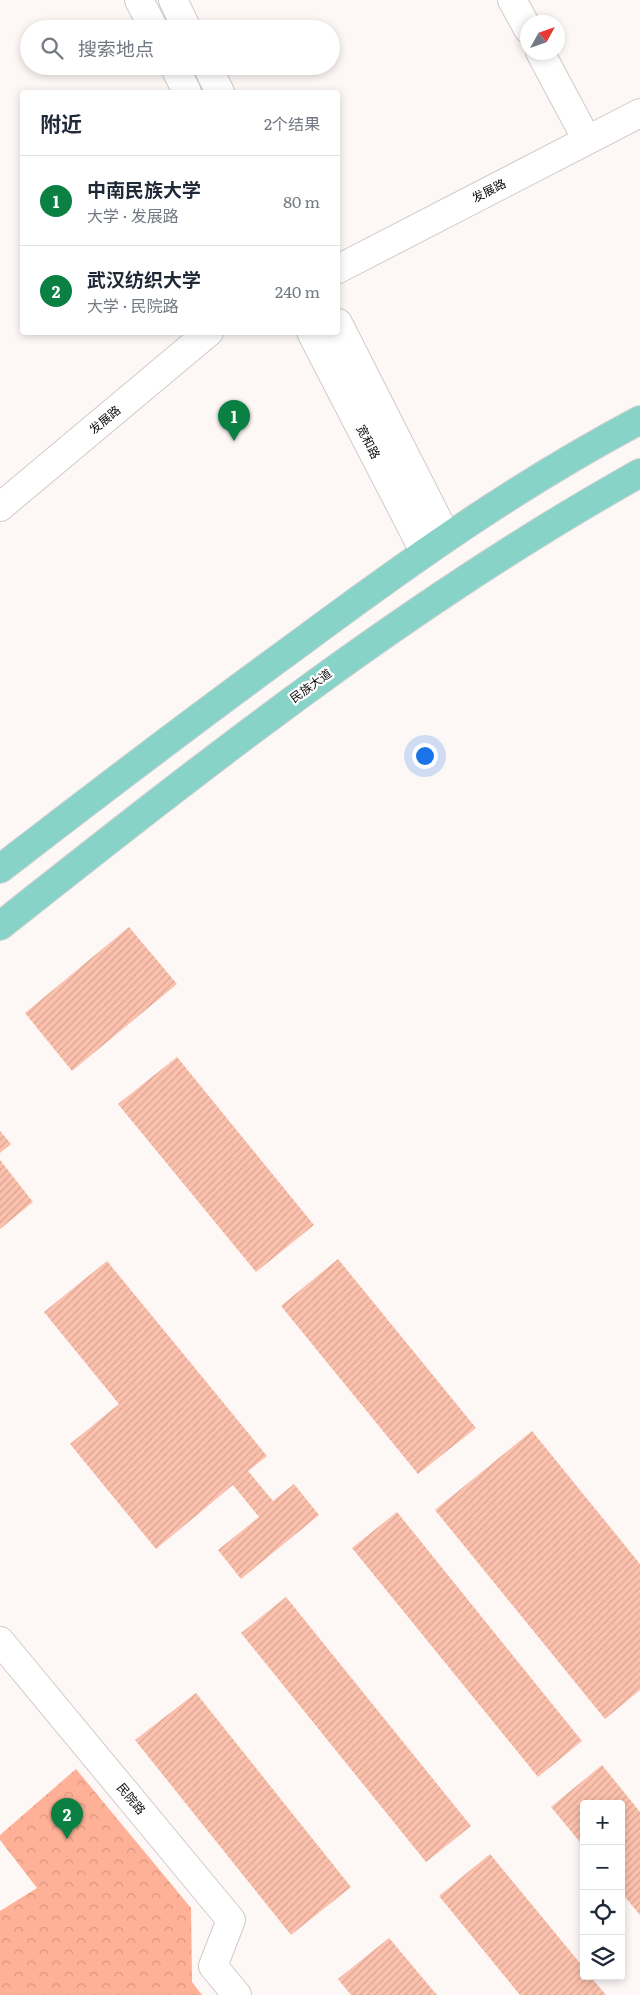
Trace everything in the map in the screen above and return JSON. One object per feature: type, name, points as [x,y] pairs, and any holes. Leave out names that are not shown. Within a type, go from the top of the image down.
[{"type":"main road","points":[[0,869],[170,738],[435,544],[542,475],[640,420]]},
{"type":"main road","name":"民族大道","points":[[0,926],[190,776],[322,678],[513,548],[558,519],[640,473]]},
{"type":"street","points":[[139,0],[149,20]]},
{"type":"street","points":[[173,0],[183,20]]},
{"type":"street","points":[[512,0],[520,15]]},
{"type":"street","points":[[544,60],[587,140]]},
{"type":"street","points":[[178,75],[186,90]]},
{"type":"street","points":[[211,75],[219,90]]},
{"type":"street","name":"发展路","points":[[340,268],[640,113]]},
{"type":"street","points":[[340,327],[435,544]]},
{"type":"street","name":"发展路","points":[[0,507],[205,335]]},
{"type":"street","name":"宽和路","points":[[313,335],[435,544]]},
{"type":"street","name":"民院路","points":[[0,1641],[231,1920],[213,1966],[237,1995]]},
{"type":"green space","points":[[76,1769],[191,1908],[192,1982],[202,1995],[0,1995],[0,1911],[37,1888],[0,1840],[0,1835]]},
{"type":"building","points":[[129,927],[177,984],[72,1071],[25,1013]]},
{"type":"building","points":[[177,1057],[314,1225],[256,1272],[118,1104]]},
{"type":"building","points":[[0,1131],[11,1144],[0,1153]]},
{"type":"building","points":[[0,1160],[33,1202],[0,1229]]},
{"type":"building","points":[[338,1259],[476,1428],[418,1474],[281,1306]]},
{"type":"building","points":[[107,1261],[267,1456],[248,1471],[273,1501],[294,1484],[319,1515],[241,1579],[218,1550],[259,1517],[233,1485],[156,1549],[70,1444],[119,1404],[44,1312]]},
{"type":"building","points":[[532,1431],[640,1564],[640,1690],[605,1719],[435,1510]]},
{"type":"building","points":[[397,1512],[582,1741],[538,1777],[352,1548]]},
{"type":"building","points":[[286,1597],[471,1826],[426,1862],[241,1633]]},
{"type":"building","points":[[196,1693],[351,1887],[291,1935],[135,1740]]},
{"type":"building","points":[[602,1765],[640,1812],[640,1915],[625,1897],[625,1800],[580,1800],[580,1842],[551,1807]]},
{"type":"building","points":[[490,1854],[580,1963],[580,1980],[593,1980],[606,1995],[520,1995],[439,1896]]},
{"type":"building","points":[[389,1938],[437,1995],[351,1995],[338,1979]]},
{"type":"place","name":"中南民族大学","points":[[234,441]]},
{"type":"place","name":"武汉纺织大学","points":[[67,1839]]}]
